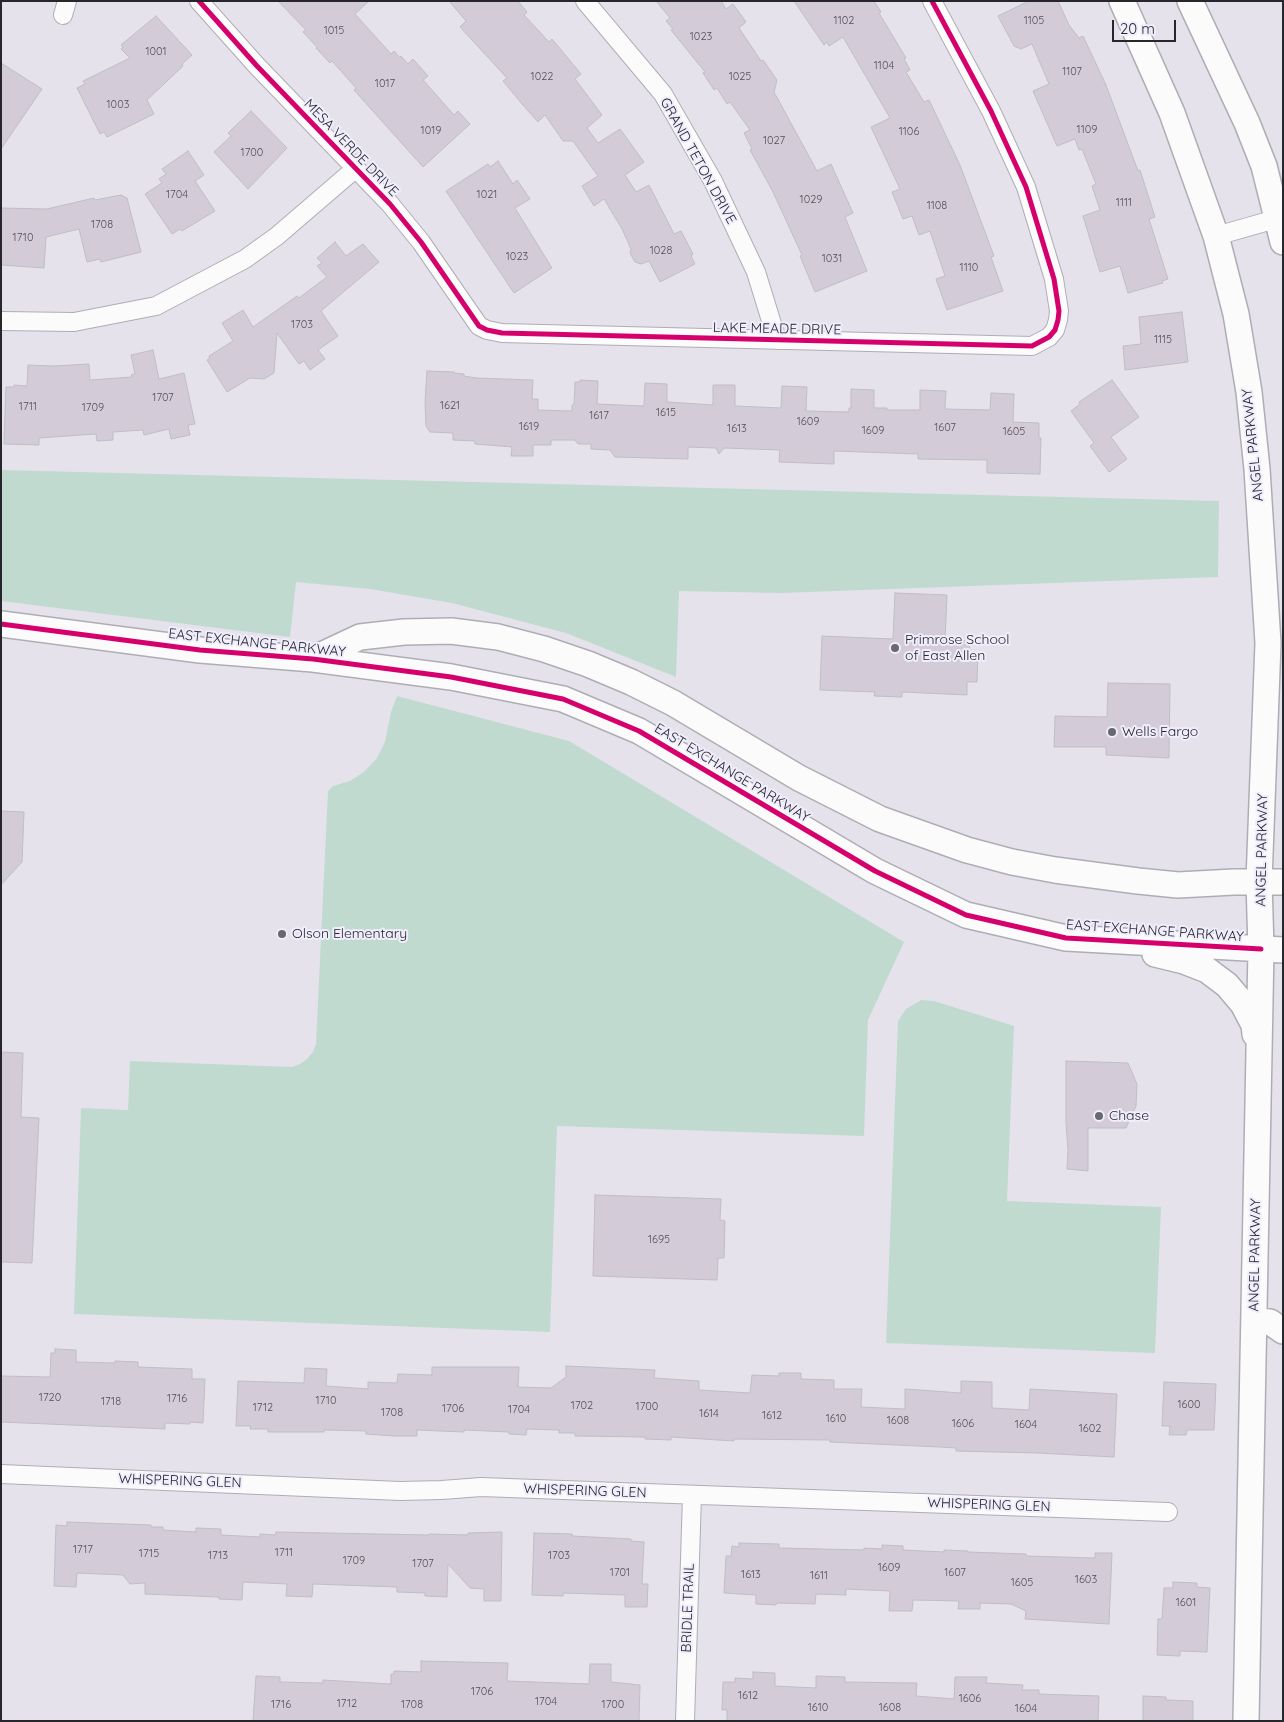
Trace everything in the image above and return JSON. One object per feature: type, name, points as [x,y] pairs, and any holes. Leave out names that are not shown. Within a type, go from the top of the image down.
[{"type":"street","name":"MESA VERDE DRIVE","points":[[199,1],[257,66],[390,204],[421,242],[479,326],[502,334]]},
{"type":"street","name":"GRAND TETON DRIVE","points":[[585,1],[662,94],[713,181],[756,272],[777,340]]},
{"type":"street","name":"LAKE MEADE DRIVE","points":[[502,334],[1023,346],[1032,346],[1049,337],[1055,330],[1059,311],[1054,279],[1026,187],[991,111],[932,1]]},
{"type":"street","name":"ANGEL PARKWAY","points":[[1122,1],[1172,113],[1216,236],[1236,314],[1249,392],[1257,469],[1268,644],[1272,949],[1259,1050],[1246,1721]]},
{"type":"street","points":[[1190,1],[1247,123],[1264,166],[1280,217],[1283,242]]},
{"type":"street","points":[[1,321],[74,322],[156,306],[245,259],[277,236],[356,169]]},
{"type":"street","points":[[1216,236],[1280,217]]},
{"type":"street","name":"EAST EXCHANGE PARKWAY","points":[[1,624],[200,650],[314,660],[451,677],[563,699],[639,731],[875,871],[966,915],[1066,938],[1272,949]]},
{"type":"street","name":"EAST EXCHANGE PARKWAY","points":[[314,660],[360,637],[404,632],[451,631],[498,638],[544,649],[588,664],[631,682],[673,703],[695,718],[799,778],[880,819],[967,850],[1012,862],[1138,882],[1178,885],[1271,882]]},
{"type":"street","points":[[671,750],[695,718]]},
{"type":"street","points":[[1066,938],[1136,950],[1184,961],[1207,970],[1227,985],[1243,1004],[1254,1025],[1259,1050]]},
{"type":"street","points":[[1254,1321],[1270,1322],[1283,1331]]},
{"type":"street","name":"WHISPERING GLEN","points":[[1,1474],[400,1491],[481,1487],[1168,1512]]},
{"type":"street","name":"BRIDLE TRAIL","points":[[685,1721],[692,1495]]},
{"type":"green space","points":[[1,470],[1219,501],[1218,577],[781,593],[679,591],[676,677],[566,633],[452,603],[370,589],[296,582],[290,637],[1,601]]},
{"type":"green space","points":[[397,696],[569,741],[904,942],[868,1020],[864,1136],[557,1126],[550,1332],[74,1314],[81,1108],[128,1110],[130,1061],[292,1067],[307,1059],[313,1052],[316,1044],[328,791],[333,786],[350,781],[365,771],[377,758],[385,742],[391,712]]},
{"type":"green space","points":[[921,1000],[934,1001],[1014,1026],[1007,1201],[1161,1207],[1155,1353],[886,1343],[898,1021],[906,1009]]},
{"type":"building","points":[[278,1],[369,1],[355,14],[391,54],[394,51],[408,64],[413,59],[428,76],[423,80],[454,115],[458,111],[470,124],[423,167],[354,90],[356,88],[332,61],[330,63],[316,48],[303,32],[306,30]]},
{"type":"building","points":[[449,1],[518,1],[527,12],[524,15],[549,42],[552,39],[581,74],[575,79],[602,115],[587,128],[598,143],[620,129],[644,162],[625,175],[636,192],[649,185],[674,234],[681,231],[693,254],[691,256],[695,264],[660,282],[649,261],[641,264],[635,262],[622,229],[604,199],[594,206],[582,186],[598,176],[573,141],[563,141],[545,115],[538,122],[522,104],[503,81],[507,78],[460,27],[466,21]]},
{"type":"building","points":[[656,1],[721,1],[726,9],[733,4],[746,22],[739,28],[761,61],[763,60],[777,80],[774,92],[817,171],[831,164],[853,213],[845,217],[867,271],[815,292],[800,256],[802,255],[772,190],[750,150],[752,149],[744,133],[750,130],[730,102],[727,104],[717,88],[714,90],[703,73],[705,72],[671,30],[673,29],[666,21],[670,18]]},
{"type":"building","points":[[794,1],[874,1],[881,12],[879,13],[906,58],[904,59],[910,70],[906,72],[924,102],[929,100],[960,165],[994,256],[991,257],[1003,291],[947,310],[936,279],[945,276],[930,231],[919,235],[912,216],[903,219],[892,192],[900,189],[871,127],[890,118],[843,37],[829,46],[827,42],[824,45]]},
{"type":"building","points":[[1029,1],[1058,1],[1069,25],[1079,38],[1083,36],[1106,85],[1138,171],[1140,170],[1155,217],[1149,219],[1168,279],[1162,281],[1163,283],[1128,293],[1120,266],[1100,272],[1083,216],[1100,210],[1092,186],[1096,184],[1082,149],[1079,150],[1075,139],[1057,146],[1033,91],[1049,84],[1032,44],[1021,49],[1014,46],[998,16]]},
{"type":"building","points":[[156,16],[192,55],[147,100],[154,114],[107,137],[104,132],[100,134],[77,88],[85,84],[83,81],[130,58],[121,49],[123,47],[121,45]]},
{"type":"building","points":[[1,63],[42,89],[1,149]]},
{"type":"building","points":[[251,111],[287,148],[248,189],[214,152],[231,136],[228,133]]},
{"type":"building","points":[[188,151],[204,175],[195,181],[215,211],[182,231],[180,229],[172,234],[145,194],[162,183],[159,179],[166,174],[162,169]]},
{"type":"building","points":[[498,161],[513,184],[517,180],[530,199],[515,208],[552,268],[514,293],[446,191],[488,164],[490,167]]},
{"type":"building","points":[[121,195],[127,198],[141,252],[101,262],[100,259],[87,262],[79,229],[46,237],[44,268],[1,265],[1,208],[47,209],[94,198],[95,200]]},
{"type":"building","points":[[335,242],[346,256],[363,244],[379,262],[321,311],[338,336],[318,350],[325,359],[310,370],[304,361],[299,364],[277,333],[274,373],[264,379],[250,378],[227,392],[207,360],[210,358],[209,356],[233,341],[222,323],[243,310],[253,327],[297,296],[299,298],[327,277],[317,266],[322,263],[317,258]]},
{"type":"building","points":[[1182,312],[1188,362],[1125,370],[1123,346],[1141,344],[1139,317]]},
{"type":"building","points":[[153,350],[159,379],[184,373],[195,424],[188,425],[190,435],[171,439],[169,429],[144,435],[143,430],[113,432],[113,440],[97,441],[96,434],[39,438],[39,445],[4,444],[6,387],[14,387],[14,385],[27,386],[28,365],[89,364],[90,380],[132,377],[131,375],[135,374],[131,355]]},
{"type":"building","points":[[427,371],[454,372],[476,378],[533,380],[532,399],[538,399],[538,410],[572,411],[575,382],[580,382],[580,380],[598,381],[597,404],[644,406],[645,383],[667,384],[667,402],[713,405],[713,385],[735,385],[735,406],[781,408],[782,386],[807,387],[806,411],[849,412],[849,408],[851,408],[851,389],[874,390],[874,408],[887,408],[887,410],[920,410],[920,390],[946,391],[945,409],[990,410],[991,393],[1014,394],[1013,422],[1039,423],[1039,438],[1041,438],[1040,474],[987,473],[987,460],[918,459],[918,454],[834,451],[834,464],[779,462],[780,450],[724,448],[719,454],[716,448],[688,447],[688,459],[615,457],[610,450],[591,449],[591,444],[578,444],[575,440],[551,440],[551,445],[533,445],[533,456],[511,456],[512,447],[475,444],[475,441],[453,440],[453,433],[430,432],[426,426]]},
{"type":"building","points":[[1112,380],[1139,417],[1111,437],[1127,459],[1109,472],[1090,446],[1094,443],[1071,411],[1080,404],[1079,402]]},
{"type":"building","name":"Primrose School of East Allen","points":[[895,593],[947,595],[945,640],[970,641],[969,655],[978,655],[977,682],[967,682],[967,695],[902,692],[902,697],[874,696],[875,692],[820,690],[822,636],[893,639]]},
{"type":"building","name":"Wells Fargo","points":[[1108,683],[1170,684],[1169,758],[1106,755],[1106,747],[1054,747],[1055,716],[1107,717]]},
{"type":"building","points":[[1,811],[24,812],[22,862],[1,885]]},
{"type":"building","points":[[1,1052],[23,1053],[21,1117],[39,1118],[32,1263],[1,1262]]},
{"type":"building","name":"Chase","points":[[1066,1061],[1128,1063],[1137,1084],[1136,1106],[1126,1128],[1088,1128],[1088,1171],[1067,1169]]},
{"type":"building","points":[[595,1195],[721,1199],[720,1220],[725,1221],[724,1258],[718,1258],[717,1280],[593,1276]]},
{"type":"building","points":[[55,1349],[76,1350],[76,1362],[138,1362],[138,1367],[192,1369],[192,1379],[205,1379],[203,1423],[165,1423],[165,1429],[1,1422],[1,1376],[50,1377],[51,1353],[55,1353]]},
{"type":"building","points":[[566,1366],[655,1370],[654,1378],[699,1381],[699,1390],[750,1393],[752,1375],[779,1376],[779,1373],[801,1373],[801,1379],[834,1380],[834,1389],[862,1389],[861,1407],[905,1409],[905,1389],[961,1393],[961,1381],[992,1382],[992,1408],[1029,1410],[1030,1389],[1117,1394],[1114,1457],[956,1451],[956,1448],[830,1442],[830,1440],[734,1439],[734,1441],[671,1437],[671,1440],[645,1439],[645,1437],[575,1436],[575,1433],[559,1433],[559,1430],[527,1429],[526,1435],[509,1434],[509,1432],[417,1430],[417,1436],[394,1436],[366,1434],[366,1431],[268,1432],[268,1429],[250,1429],[251,1426],[236,1426],[238,1381],[304,1383],[305,1368],[327,1369],[326,1386],[368,1389],[368,1382],[397,1383],[398,1374],[432,1375],[432,1367],[519,1367],[518,1387],[551,1388],[566,1377]]},
{"type":"building","points":[[1164,1382],[1216,1384],[1214,1430],[1187,1430],[1186,1435],[1169,1435],[1170,1426],[1162,1426]]},
{"type":"building","points":[[67,1522],[151,1525],[151,1527],[163,1527],[163,1530],[196,1532],[196,1528],[221,1529],[221,1535],[260,1537],[260,1534],[275,1535],[276,1532],[468,1535],[468,1533],[502,1532],[501,1601],[484,1601],[484,1589],[470,1588],[448,1564],[447,1597],[425,1596],[425,1593],[397,1592],[397,1587],[313,1584],[312,1597],[286,1596],[287,1584],[243,1582],[242,1600],[219,1599],[219,1597],[145,1594],[145,1583],[130,1584],[123,1575],[77,1573],[76,1587],[54,1586],[56,1525],[67,1526]]},
{"type":"building","points":[[534,1533],[572,1534],[572,1536],[631,1539],[631,1541],[644,1542],[642,1584],[648,1584],[647,1607],[625,1607],[625,1595],[563,1593],[563,1596],[532,1595]]},
{"type":"building","points":[[739,1543],[779,1544],[779,1548],[864,1550],[864,1548],[882,1549],[882,1545],[903,1546],[903,1550],[968,1551],[1026,1554],[1026,1556],[1095,1558],[1095,1553],[1112,1553],[1109,1624],[1025,1619],[1026,1611],[1011,1604],[980,1603],[980,1609],[958,1609],[959,1601],[913,1600],[912,1611],[889,1611],[890,1591],[846,1589],[846,1595],[816,1594],[815,1604],[756,1604],[756,1595],[724,1593],[726,1556],[731,1556],[732,1546],[739,1547]]},
{"type":"building","points":[[1173,1582],[1197,1583],[1197,1587],[1210,1588],[1207,1652],[1180,1651],[1180,1656],[1157,1655],[1158,1619],[1162,1619],[1164,1588],[1173,1588]]},
{"type":"building","points":[[421,1661],[508,1663],[507,1681],[589,1684],[590,1664],[611,1664],[611,1682],[640,1685],[639,1721],[253,1721],[256,1676],[280,1677],[280,1682],[323,1683],[323,1680],[391,1684],[391,1674],[394,1674],[394,1671],[421,1672]]},
{"type":"building","points":[[753,1672],[775,1673],[775,1686],[816,1688],[816,1676],[845,1677],[845,1682],[917,1683],[916,1696],[954,1699],[955,1677],[987,1677],[986,1683],[1023,1685],[1022,1690],[1039,1690],[1039,1694],[1099,1696],[1098,1721],[727,1721],[727,1710],[722,1710],[723,1682],[735,1682],[735,1678],[753,1679]]},
{"type":"building","points":[[1143,1696],[1166,1697],[1166,1700],[1193,1701],[1193,1721],[1143,1721]]},
{"type":"cycle path","points":[[199,1],[257,66],[390,204],[421,242],[479,326],[487,330],[502,333],[1032,346],[1049,337],[1055,330],[1059,311],[1054,279],[1026,187],[991,111],[932,1]]},
{"type":"cycle path","points":[[1,624],[200,650],[313,659],[451,677],[563,699],[639,731],[875,871],[966,915],[1066,938],[1261,949]]},
{"type":"place","name":"Primrose School of East Allen","points":[[895,648]]},
{"type":"place","name":"Wells Fargo","points":[[1112,732]]},
{"type":"place","name":"Olson Elementary","points":[[282,934]]},
{"type":"place","name":"Chase","points":[[1099,1116]]}]
